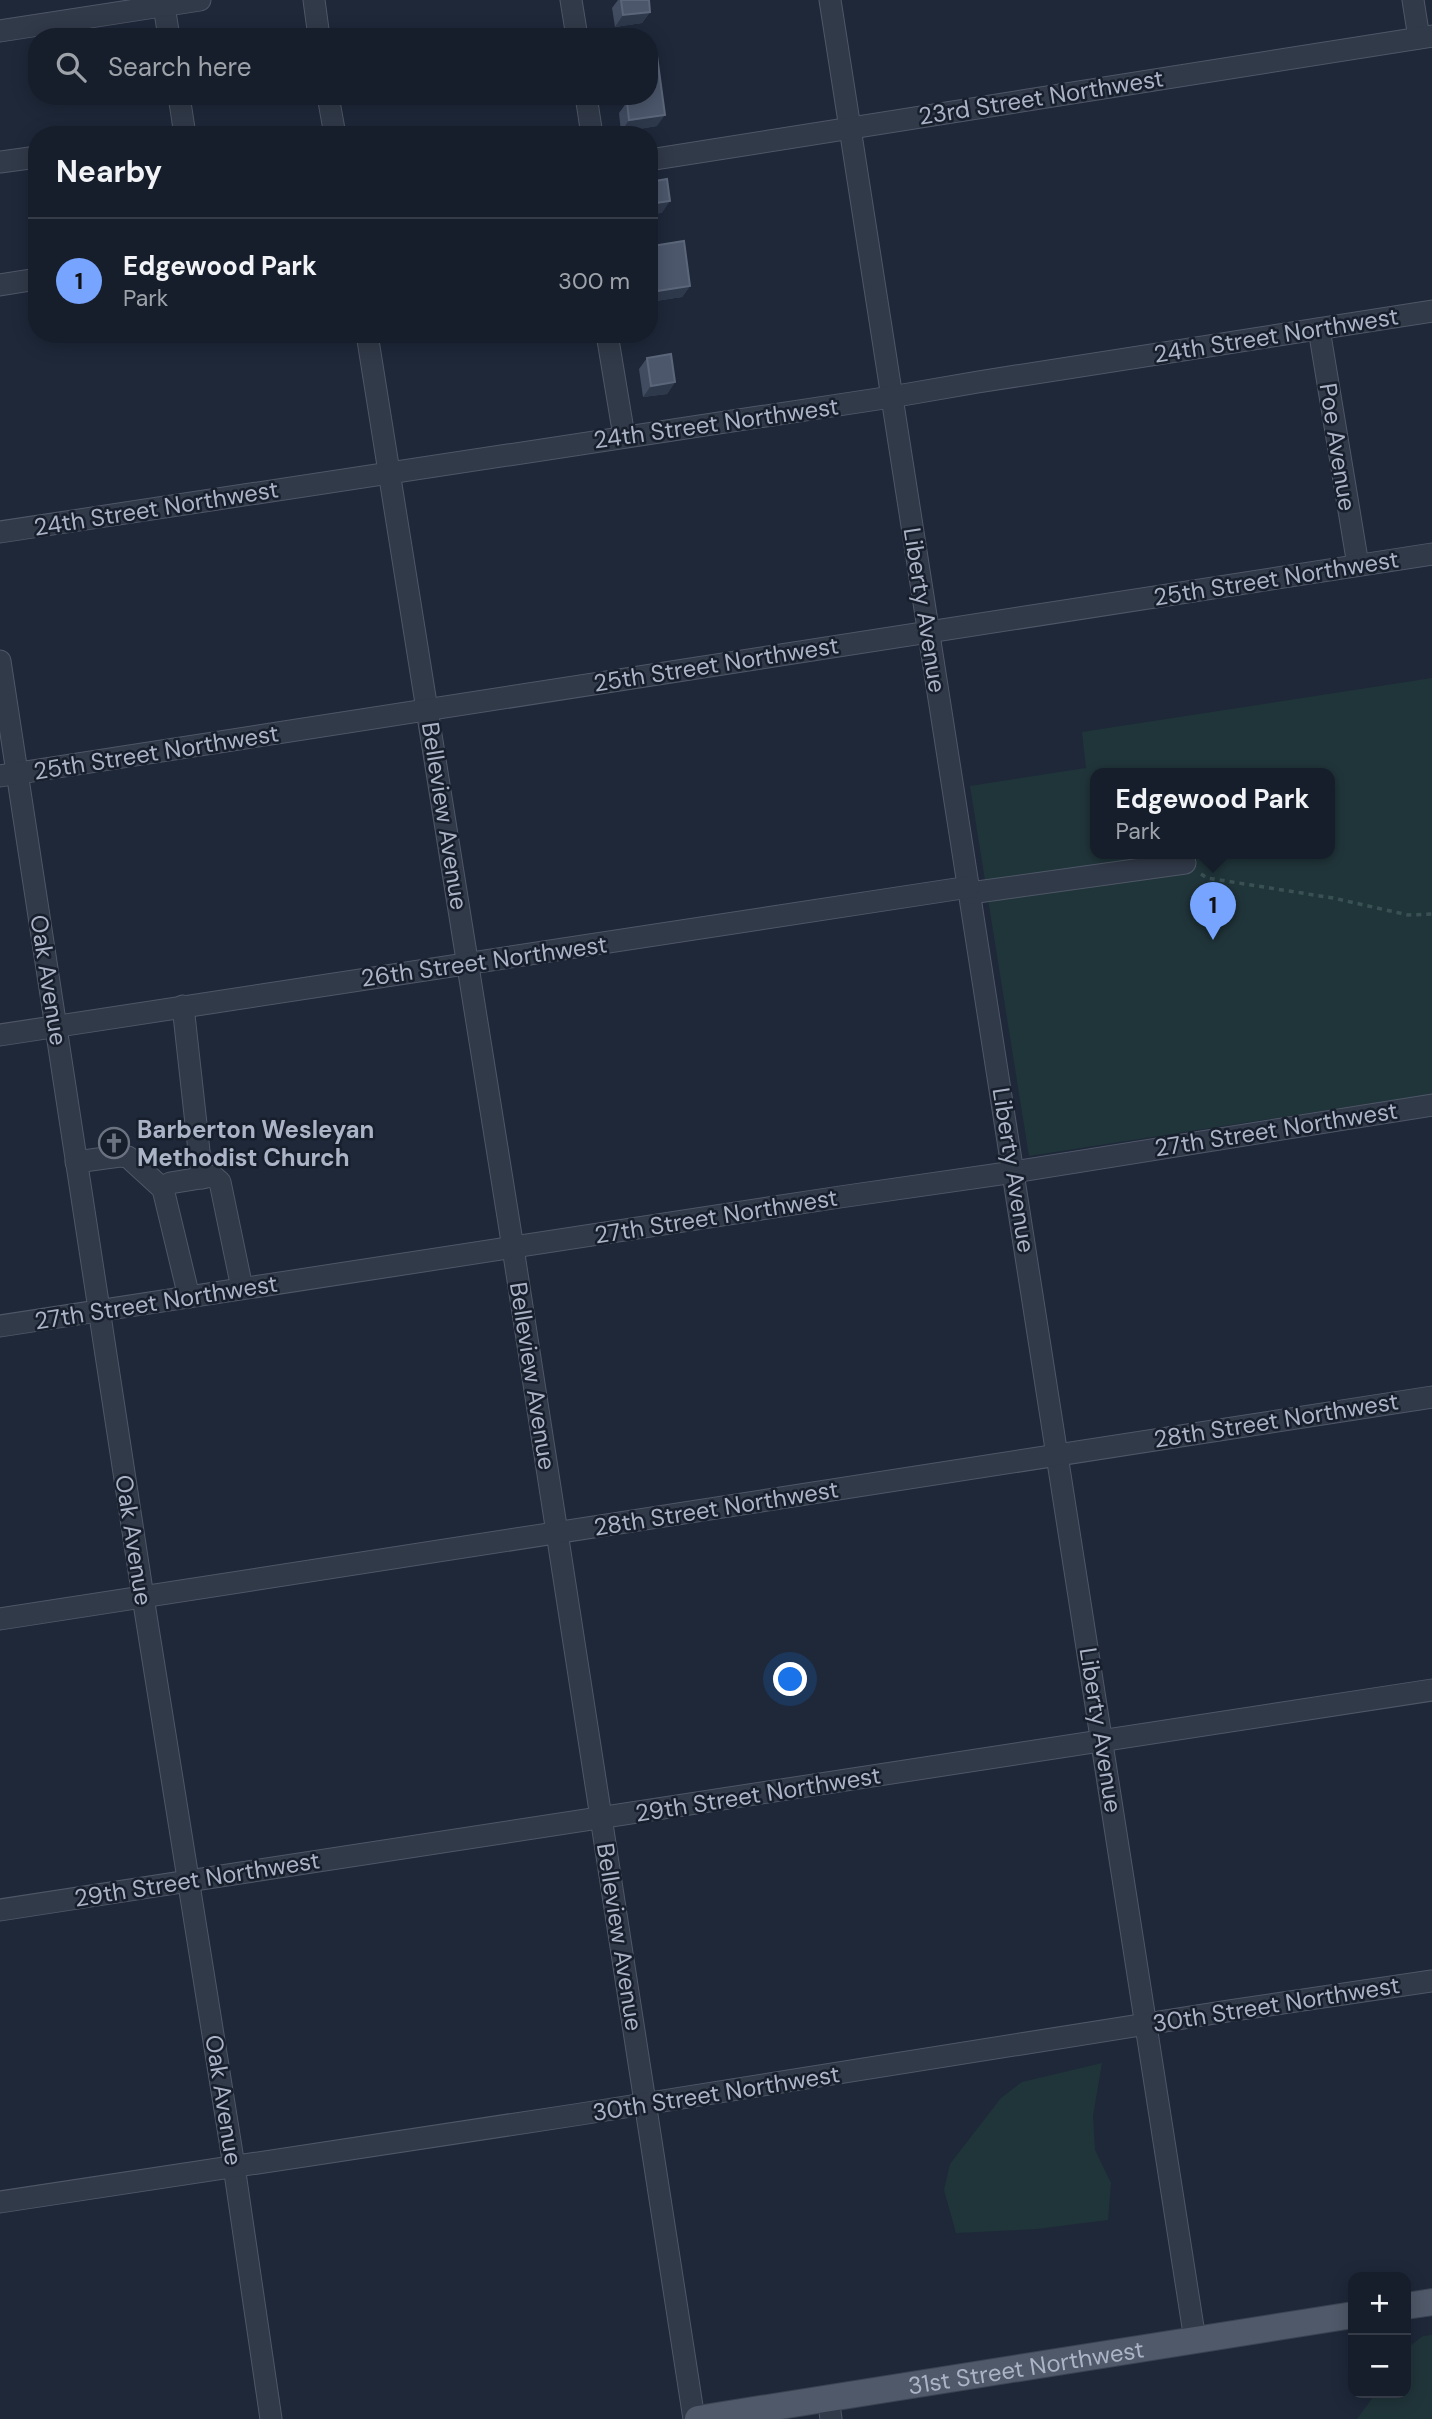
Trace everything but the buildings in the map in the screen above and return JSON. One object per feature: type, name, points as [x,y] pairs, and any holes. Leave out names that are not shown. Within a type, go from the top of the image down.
[{"type":"main road","points":[[1411,2305],[1432,2302]]},
{"type":"main road","name":"31st Street Northwest","points":[[708,2418],[830,2409],[1195,2340],[1348,2316]]},
{"type":"street","points":[[0,31],[199,0]]},
{"type":"street","points":[[314,0],[318,28]]},
{"type":"street","points":[[571,0],[576,28]]},
{"type":"street","name":"Liberty Avenue","points":[[830,0],[1148,2024],[1195,2340]]},
{"type":"street","points":[[164,6],[168,28]]},
{"type":"street","points":[[1420,6],[1425,37]]},
{"type":"street","name":"23rd Street Northwest","points":[[658,159],[1425,37]]},
{"type":"street","points":[[179,105],[180,126]]},
{"type":"street","points":[[329,105],[333,126]]},
{"type":"street","points":[[587,105],[591,126]]},
{"type":"street","points":[[0,162],[28,158]]},
{"type":"street","points":[[0,285],[28,280]]},
{"type":"street","name":"24th Street Northwest","points":[[0,532],[891,397],[1432,311]]},
{"type":"street","name":"Poe Avenue","points":[[1319,329],[1357,565]]},
{"type":"street","name":"Belleview Avenue","points":[[368,343],[513,1248],[645,2104],[708,2418]]},
{"type":"street","points":[[608,343],[624,436]]},
{"type":"street","name":"25th Street Northwest","points":[[9,775],[1432,554]]},
{"type":"street","name":"Oak Avenue","points":[[0,661],[9,775],[56,1026],[271,2419]]},
{"type":"street","name":"26th Street Northwest","points":[[0,1035],[969,890],[1185,863]]},
{"type":"street","points":[[183,1006],[202,1178]]},
{"type":"street","name":"27th Street Northwest","points":[[0,1326],[1014,1172],[1432,1104]]},
{"type":"street","points":[[76,1162],[128,1157],[163,1189],[190,1297]]},
{"type":"street","points":[[163,1189],[170,1183],[213,1176],[220,1182],[242,1289]]},
{"type":"street","name":"28th Street Northwest","points":[[0,1619],[1432,1397]]},
{"type":"street","name":"29th Street Northwest","points":[[0,1910],[1432,1690]]},
{"type":"street","name":"30th Street Northwest","points":[[0,2203],[1432,1981]]},
{"type":"path","points":[[1185,863],[1207,878],[1333,898],[1408,915],[1432,914]]},
{"type":"green space","points":[[1432,678],[1432,1094],[1029,1156],[970,786],[1086,768],[1082,732]]},
{"type":"green space","points":[[1102,2063],[1093,2116],[1095,2150],[1111,2183],[1108,2220],[1036,2229],[956,2233],[944,2190],[950,2164],[1001,2098],[1022,2082]]},
{"type":"green space","points":[[1432,2335],[1432,2419],[1357,2419],[1372,2398],[1411,2398],[1411,2345],[1423,2336]]},
{"type":"place","name":"Edgewood Park","points":[[1213,940]]},
{"type":"place","name":"Barberton Wesleyan Methodist Church","points":[[114,1143]]}]
